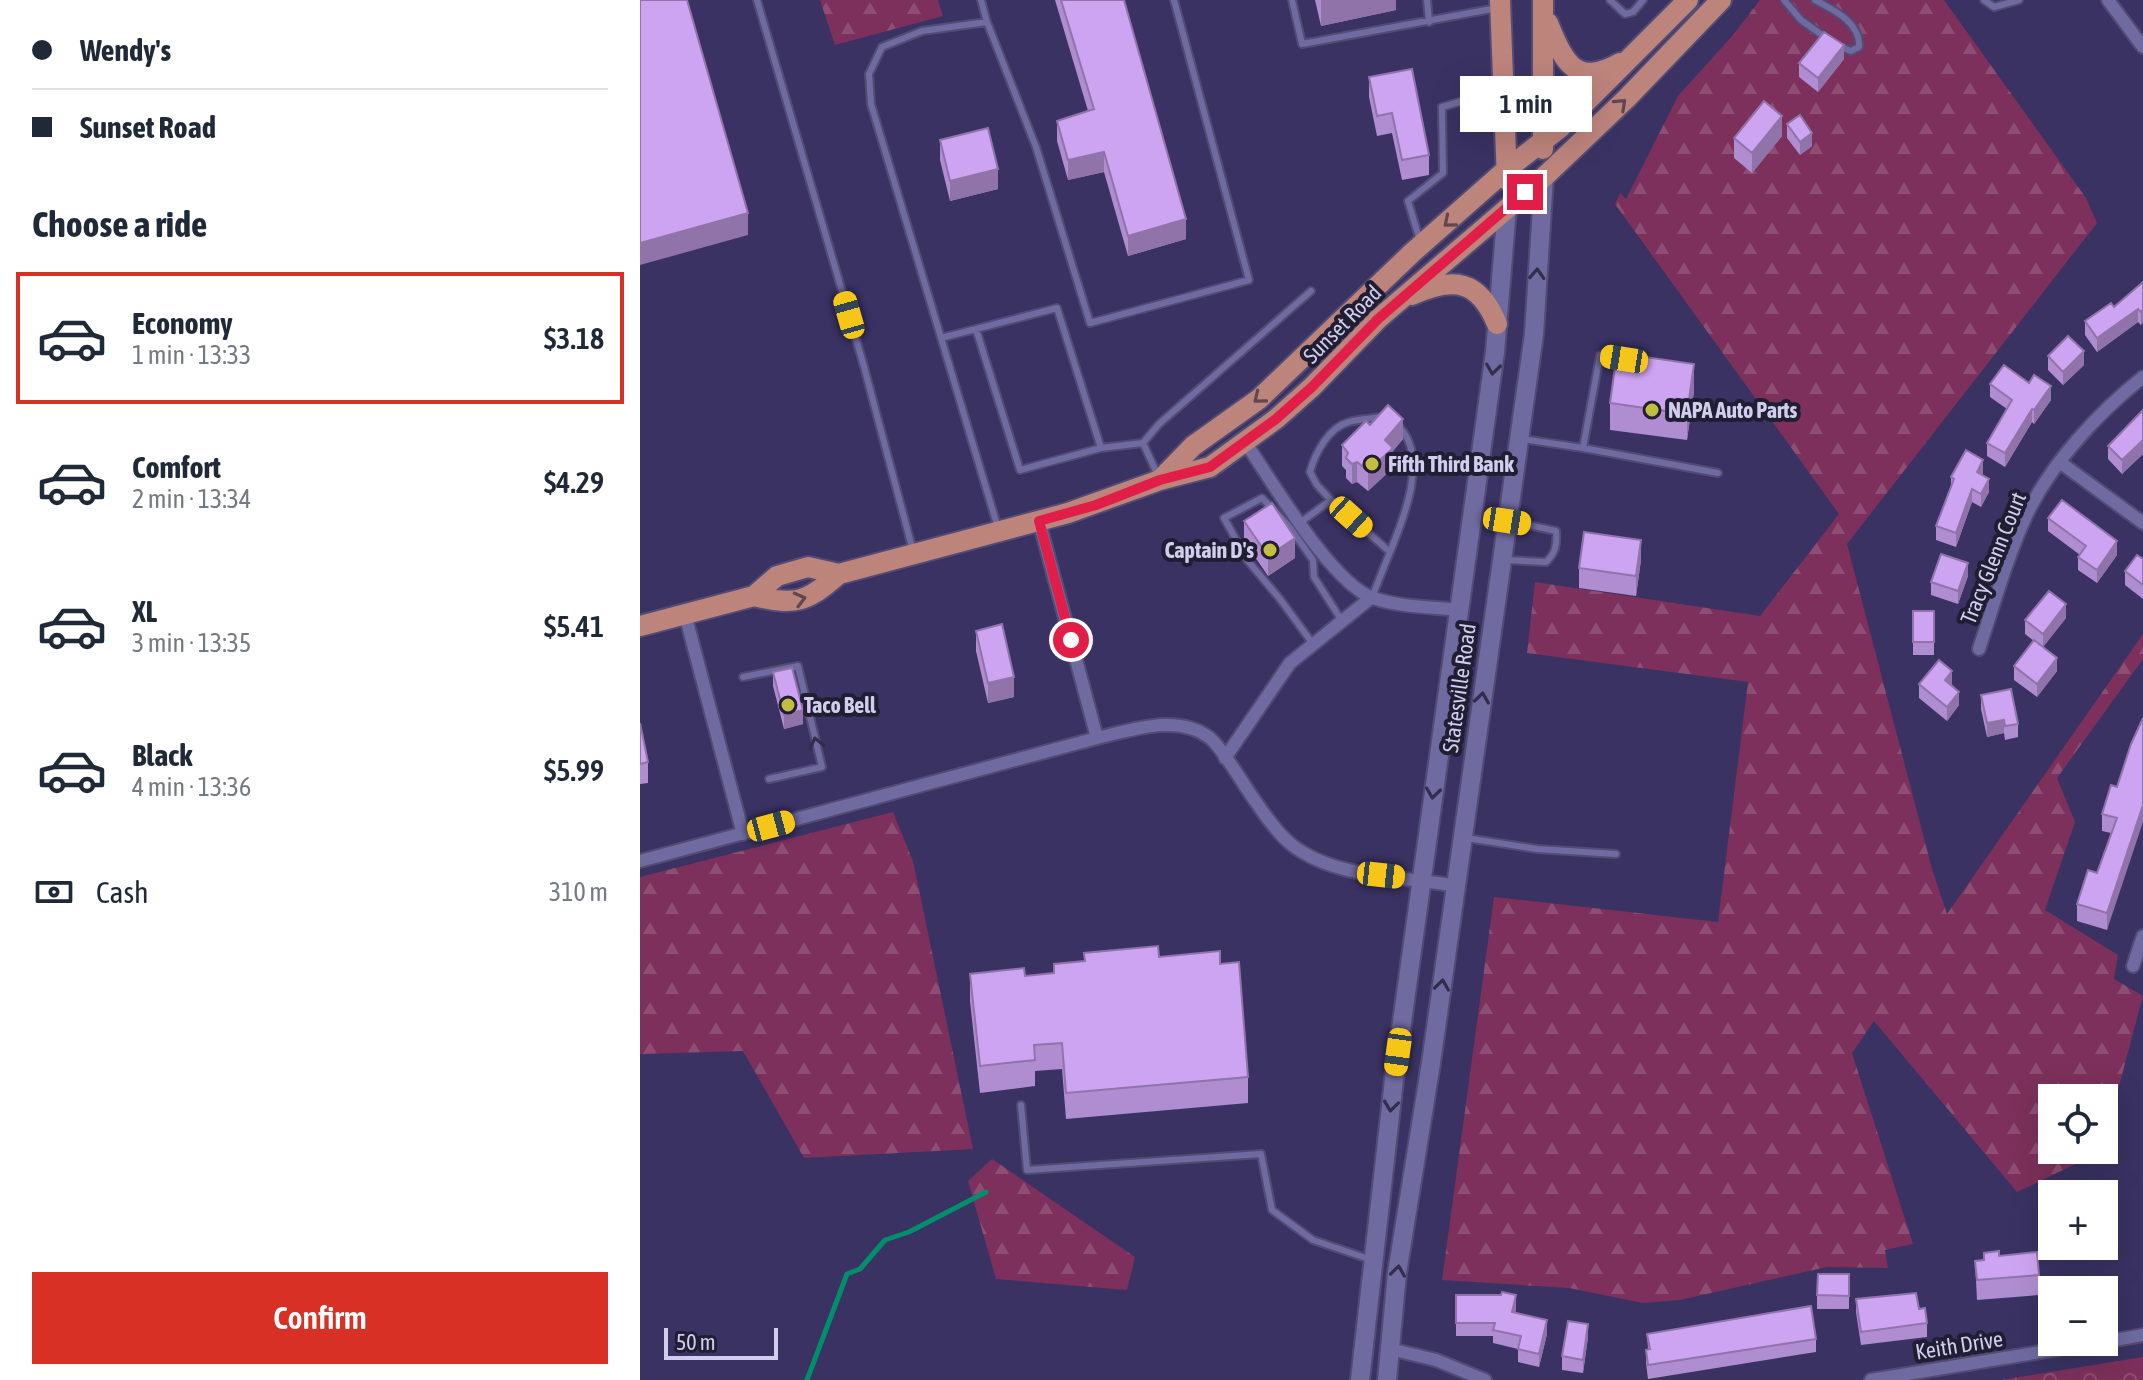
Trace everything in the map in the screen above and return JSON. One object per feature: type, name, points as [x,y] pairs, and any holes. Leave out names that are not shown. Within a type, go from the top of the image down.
[{"type":"main road","name":"Sunset Road","points":[[1160,480],[1193,446],[1259,399],[1360,300],[1507,169],[1543,142],[1688,0]]},
{"type":"main road","name":"Sunset Road","points":[[754,596],[784,603],[815,595],[839,574],[1096,505],[1160,480],[1210,467],[1312,387],[1398,302],[1544,177],[1627,98],[1721,0]]},
{"type":"main road","name":"Statesville Road","points":[[1360,1380],[1421,880],[1497,324],[1507,208],[1501,4]]},
{"type":"main road","points":[[1544,7],[1567,64],[1577,71],[1604,72],[1631,57]]},
{"type":"main road","name":"Statesville Road","points":[[1387,1380],[1397,1273],[1431,1063],[1534,334],[1544,177],[1544,7]]},
{"type":"main road","points":[[1398,302],[1428,288],[1461,285],[1485,299],[1497,324]]},
{"type":"main road","name":"Sunset Road","points":[[640,626],[754,596],[777,576],[808,567],[839,574]]},
{"type":"street","points":[[2108,0],[2143,47]]},
{"type":"street","name":"Tracy Glenn Court","points":[[1979,649],[2028,512],[2093,421],[2143,377]]},
{"type":"street","points":[[1245,442],[1340,576],[1355,589],[1399,604],[1458,610]]},
{"type":"street","points":[[2061,463],[2143,523]]},
{"type":"street","points":[[1039,521],[1097,738]]},
{"type":"street","points":[[1225,758],[1290,663],[1372,597]]},
{"type":"street","points":[[685,614],[743,834]]},
{"type":"street","points":[[640,861],[1097,738],[1141,728],[1175,725],[1194,729],[1212,739],[1267,818],[1290,844],[1318,860],[1363,873],[1456,886]]},
{"type":"street","points":[[2133,966],[2143,936]]},
{"type":"street","name":"Keith Drive","points":[[2118,1339],[2143,1335]]},
{"type":"street","points":[[1390,1349],[1436,1360],[1485,1380]]},
{"type":"street","name":"Keith Drive","points":[[1871,1380],[2038,1353]]},
{"type":"lane","points":[[757,0],[859,349],[913,554]]},
{"type":"lane","points":[[981,0],[1036,147],[1090,323],[1249,280],[1174,0]]},
{"type":"lane","points":[[1292,0],[1302,44],[1429,22],[1501,4]]},
{"type":"lane","points":[[1427,0],[1429,22]]},
{"type":"lane","points":[[1610,0],[1625,14],[1633,12],[1643,0]]},
{"type":"lane","points":[[1784,0],[1801,20],[1835,44],[1851,51],[1859,47],[1857,30],[1843,16],[1815,0]]},
{"type":"lane","points":[[1984,0],[1994,7],[2019,0]]},
{"type":"lane","points":[[987,22],[922,31],[882,47],[869,74],[871,104],[999,532]]},
{"type":"lane","points":[[1421,246],[1408,201],[1443,173],[1442,107],[1504,89]]},
{"type":"lane","points":[[976,329],[1020,470],[1101,448],[1143,443],[1159,424],[1311,291]]},
{"type":"lane","points":[[941,338],[1057,308],[1101,448]]},
{"type":"lane","points":[[1583,448],[1600,355],[1632,360]]},
{"type":"lane","points":[[1372,597],[1390,552],[1406,512],[1414,455],[1407,434],[1387,416],[1344,422],[1314,455],[1310,472],[1331,500],[1390,552]]},
{"type":"lane","points":[[1519,438],[1718,473]]},
{"type":"lane","points":[[1143,443],[1160,480]]},
{"type":"lane","points":[[1313,644],[1248,561],[1224,518],[1262,498],[1288,525],[1313,560],[1314,577],[1342,621]]},
{"type":"lane","points":[[1301,522],[1331,500]]},
{"type":"lane","points":[[1501,560],[1546,562],[1555,550],[1556,531],[1507,521]]},
{"type":"lane","points":[[743,677],[798,666],[822,767],[769,779]]},
{"type":"lane","points":[[1463,837],[1537,849],[1616,854]]},
{"type":"lane","points":[[1021,1105],[1027,1170],[1261,1154],[1272,1210],[1313,1240],[1373,1261]]},
{"type":"green space","points":[[820,0],[938,0],[943,16],[835,45]]},
{"type":"green space","points":[[1760,0],[1944,0],[2086,198],[2097,223],[1847,544],[1932,869],[1947,914],[2143,634],[2143,659],[2057,778],[2075,822],[2045,910],[2118,955],[2114,979],[2143,996],[2118,1090],[2118,1084],[2038,1084],[2038,1164],[2076,1164],[2017,1192],[1874,1021],[1852,1053],[1913,1244],[1885,1250],[1888,1268],[1827,1267],[1680,1300],[1643,1303],[1569,1288],[1442,1280],[1494,897],[1718,922],[1748,682],[1527,653],[1535,582],[1760,616],[1839,514],[1615,204],[1620,193],[1626,199],[1678,96]]},
{"type":"green space","points":[[893,812],[913,861],[973,1149],[804,1158],[743,1051],[640,1054],[640,877]]},
{"type":"green space","points":[[992,1159],[1135,1257],[1127,1290],[996,1279],[968,1181]]},
{"type":"green space","points":[[2143,1357],[2143,1380],[2001,1380]]},
{"type":"building","points":[[640,0],[687,0],[748,213],[640,243]]},
{"type":"building","points":[[1061,0],[1124,0],[1186,219],[1128,236],[1104,152],[1068,160],[1057,121],[1094,109]]},
{"type":"building","points":[[1824,32],[1844,45],[1818,78],[1799,63]]},
{"type":"building","points":[[1412,69],[1429,155],[1402,160],[1392,113],[1377,116],[1369,77]]},
{"type":"building","points":[[1764,101],[1782,116],[1752,153],[1734,138]]},
{"type":"building","points":[[1800,115],[1812,133],[1800,142],[1787,124]]},
{"type":"building","points":[[988,128],[998,169],[950,181],[940,140]]},
{"type":"building","points":[[2143,282],[2143,310],[2138,309],[2097,338],[2085,321],[2111,303],[2114,307]]},
{"type":"building","points":[[2068,336],[2084,351],[2063,372],[2048,356]]},
{"type":"building","points":[[1617,353],[1694,364],[1687,414],[1610,403]]},
{"type":"building","points":[[2004,365],[2029,383],[2034,375],[2051,386],[2032,409],[2005,453],[1987,443],[2012,400],[1990,384]]},
{"type":"building","points":[[1388,405],[1403,419],[1385,440],[1393,448],[1368,471],[1357,462],[1352,464],[1346,458],[1348,453],[1342,445],[1366,421],[1370,425]]},
{"type":"building","points":[[2143,410],[2143,440],[2122,460],[2108,446]]},
{"type":"building","points":[[1966,450],[1983,460],[1977,472],[1989,479],[1981,494],[1972,489],[1956,533],[1936,526],[1954,479],[1951,477]]},
{"type":"building","points":[[2062,500],[2117,541],[2097,570],[2078,557],[2086,546],[2048,518]]},
{"type":"building","points":[[1272,503],[1295,538],[1268,556],[1244,521]]},
{"type":"building","points":[[1584,532],[1641,540],[1636,576],[1579,568]]},
{"type":"building","points":[[1941,554],[1968,563],[1958,591],[1931,582]]},
{"type":"building","points":[[2137,555],[2143,559],[2143,585],[2125,571]]},
{"type":"building","points":[[2049,591],[2066,604],[2043,634],[2025,620]]},
{"type":"building","points":[[1913,611],[1934,611],[1934,642],[1913,642]]},
{"type":"building","points":[[1002,624],[1014,677],[988,683],[976,631]]},
{"type":"building","points":[[2034,640],[2057,658],[2037,684],[2014,666]]},
{"type":"building","points":[[1939,660],[1952,671],[1945,680],[1959,692],[1947,707],[1919,684]]},
{"type":"building","points":[[792,668],[803,710],[784,715],[773,672]]},
{"type":"building","points":[[2011,689],[2018,724],[2005,726],[2004,720],[1987,723],[1981,695]]},
{"type":"building","points":[[2143,718],[2143,805],[2107,913],[2077,904],[2088,870],[2097,873],[2117,818],[2102,814],[2111,785],[2117,787]]},
{"type":"building","points":[[640,723],[648,762],[640,764]]},
{"type":"building","points":[[1158,946],[1159,957],[1220,951],[1220,964],[1239,962],[1248,1077],[1066,1093],[1062,1043],[1034,1045],[1035,1060],[980,1066],[970,974],[1024,968],[1025,976],[1054,973],[1054,964],[1085,961],[1084,953]]},
{"type":"building","points":[[1999,1251],[1999,1256],[2037,1252],[2039,1275],[1977,1280],[1975,1261],[1984,1260],[1984,1253]]},
{"type":"building","points":[[1818,1274],[1849,1274],[1849,1296],[1817,1295]]},
{"type":"building","points":[[1502,1292],[1516,1295],[1512,1312],[1547,1320],[1539,1354],[1518,1349],[1521,1336],[1493,1330],[1495,1323],[1456,1323],[1456,1295],[1501,1295]]},
{"type":"building","points":[[1916,1293],[1919,1309],[1925,1308],[1927,1323],[1861,1332],[1856,1299]]},
{"type":"building","points":[[1811,1306],[1816,1339],[1648,1365],[1646,1350],[1650,1349],[1647,1334]]},
{"type":"building","points":[[1568,1321],[1588,1324],[1583,1360],[1562,1356]]},
{"type":"waterway","points":[[807,1380],[847,1274],[860,1269],[885,1240],[909,1232],[986,1192]]},
{"type":"place","name":"NAPA Auto Parts","points":[[1652,410]]},
{"type":"place","name":"Fifth Third Bank","points":[[1372,464]]},
{"type":"place","name":"Captain D's","points":[[1270,550]]},
{"type":"place","name":"Taco Bell","points":[[788,705]]},
{"type":"route","points":[[1071,640],[1039,521],[1096,505],[1160,480],[1210,467],[1276,419],[1378,319],[1525,192]]}]
